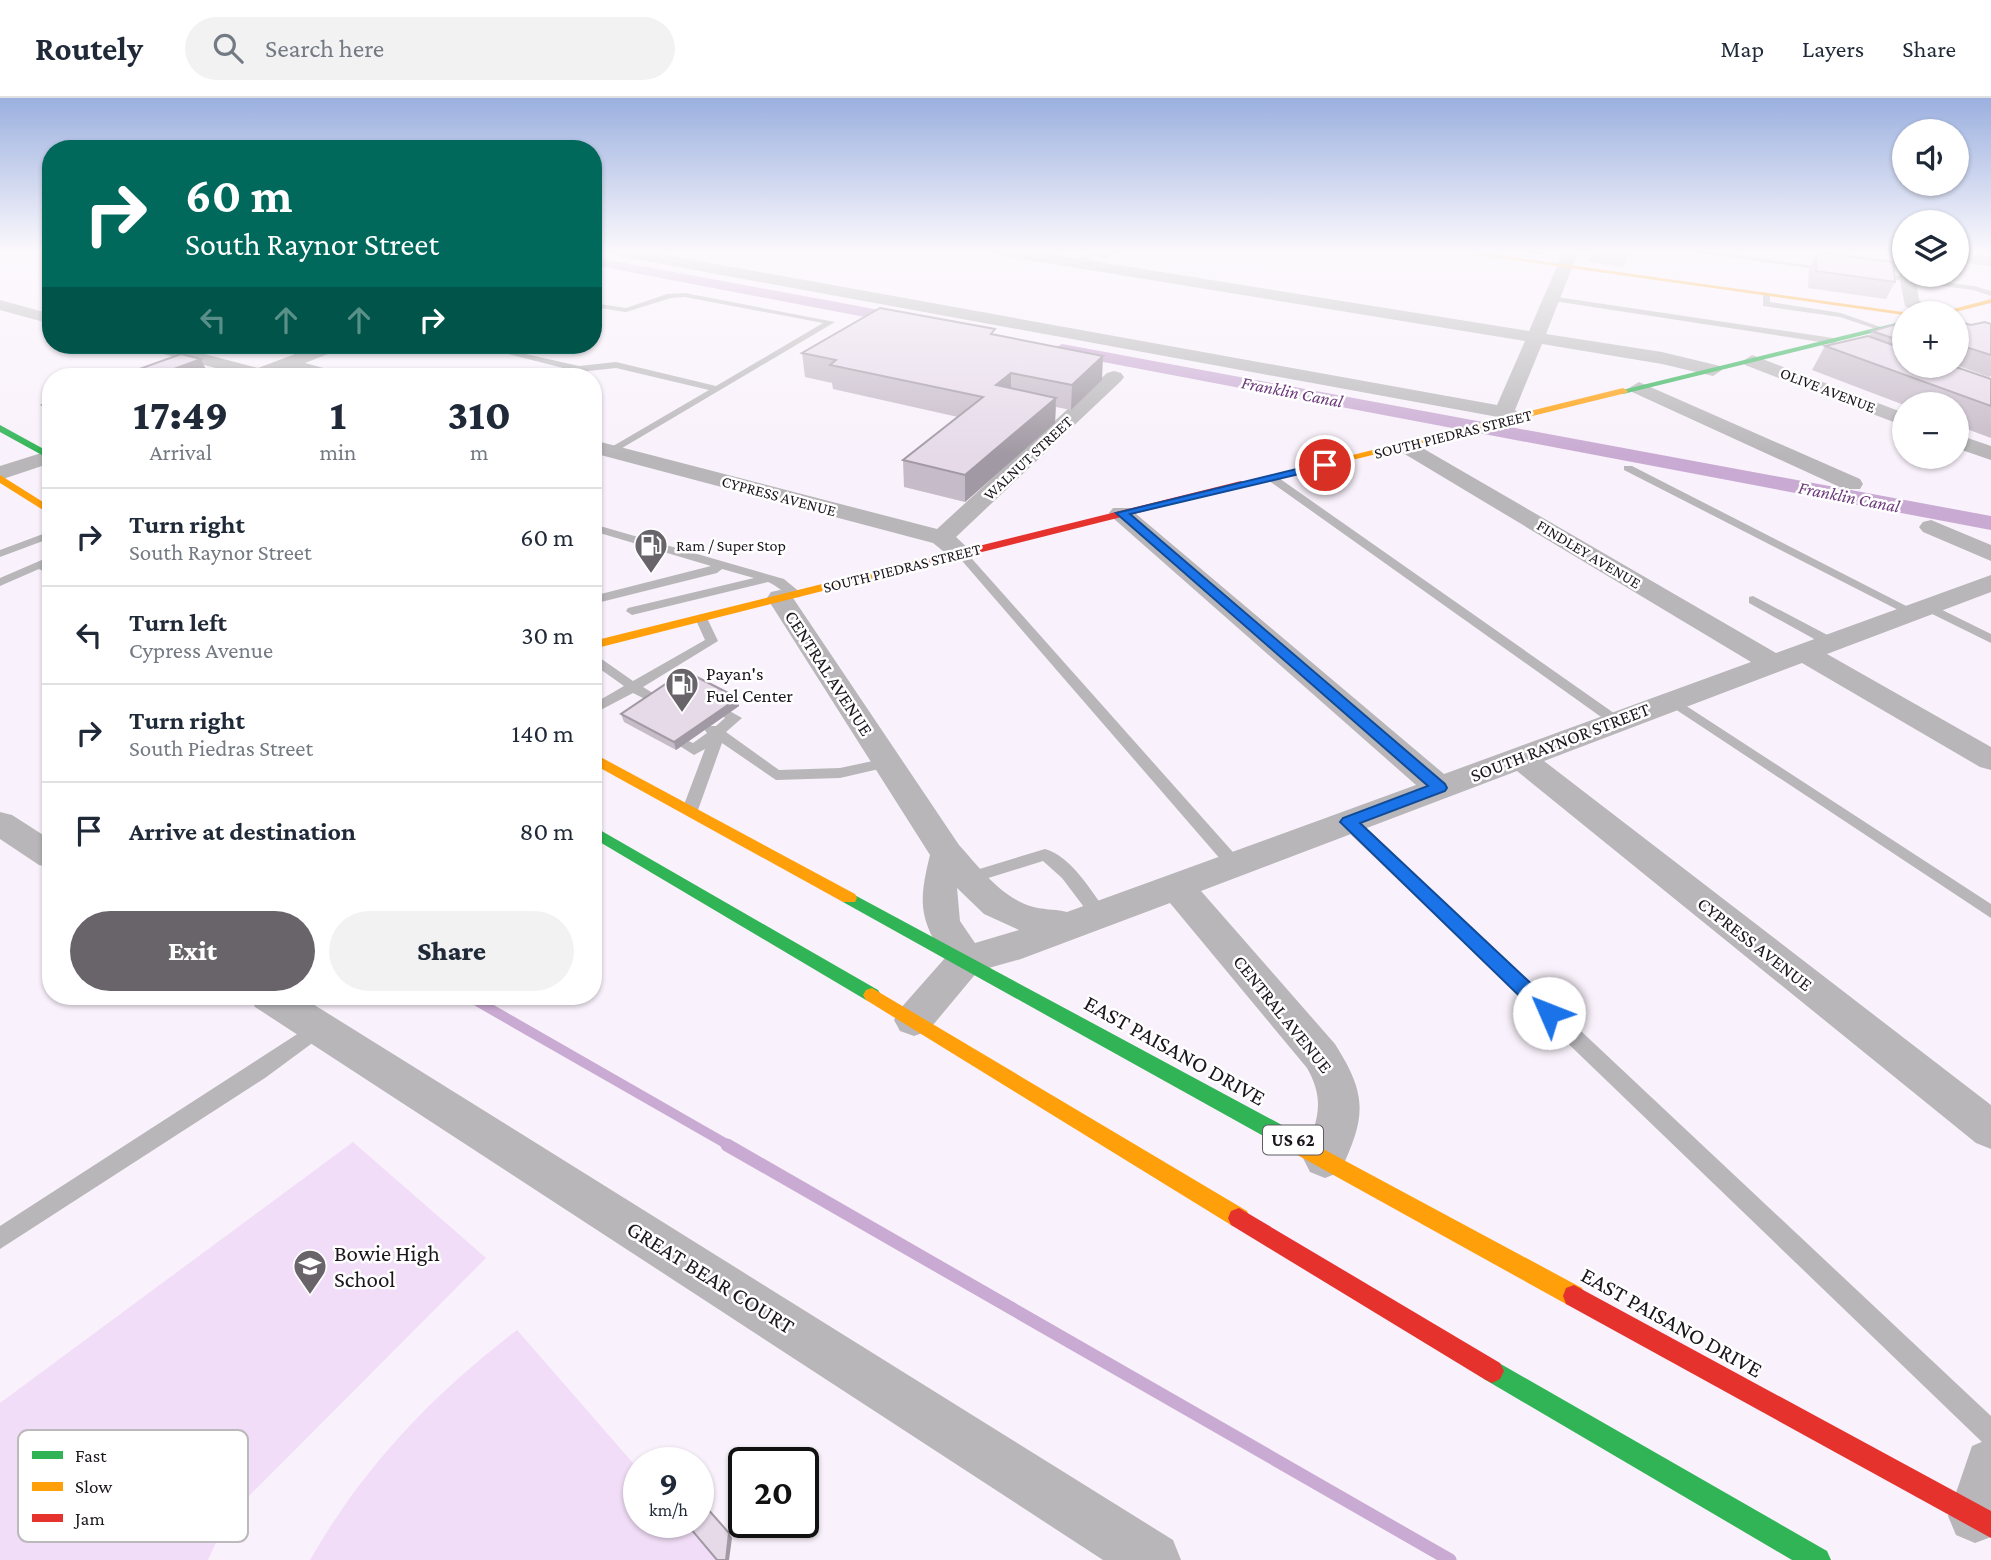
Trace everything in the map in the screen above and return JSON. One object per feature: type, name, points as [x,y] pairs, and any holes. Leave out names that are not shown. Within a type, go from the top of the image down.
[{"type":"main road","points":[[1969,322],[1977,323]]},
{"type":"main road","name":"SOUTH PIEDRAS STREET","points":[[602,645],[735,609],[781,590],[961,554],[1405,446],[1506,417],[1639,388],[1892,326]]},
{"type":"main road","points":[[0,428],[42,452]]},
{"type":"main road","points":[[0,476],[42,506]]},
{"type":"main road","name":"EAST PAISANO DRIVE","points":[[602,763],[966,960],[1983,1520]]},
{"type":"main road","points":[[602,836],[914,1020],[1428,1334],[1818,1560]]},
{"type":"street","points":[[978,318],[1506,417],[1542,318]]},
{"type":"street","points":[[1430,318],[1674,360],[1713,370]]},
{"type":"street","points":[[182,354],[232,368]]},
{"type":"street","points":[[275,368],[312,354]]},
{"type":"street","name":"OLIVE AVENUE","points":[[1752,361],[1892,415]]},
{"type":"street","points":[[286,364],[301,368]]},
{"type":"street","name":"WALNUT STREET","points":[[942,538],[1107,376]]},
{"type":"street","points":[[1639,388],[1852,484]]},
{"type":"street","points":[[1969,445],[1991,454]]},
{"type":"street","name":"FINDLEY AVENUE","points":[[1405,446],[1802,653],[1991,760]]},
{"type":"street","name":"CYPRESS AVENUE","points":[[603,449],[942,538],[961,554]]},
{"type":"street","points":[[0,476],[42,460]]},
{"type":"street","points":[[1121,513],[1440,788]]},
{"type":"street","points":[[1931,527],[1991,554]]},
{"type":"street","name":"SOUTH RAYNOR STREET","points":[[966,960],[1008,949],[1991,583]]},
{"type":"street","name":"CENTRAL AVENUE","points":[[781,590],[887,763],[958,866],[998,908],[1035,923],[1083,920]]},
{"type":"street","name":"CYPRESS AVENUE","points":[[1520,758],[1991,1130]]},
{"type":"street","points":[[0,823],[42,850]]},
{"type":"street","points":[[914,1020],[966,960],[944,929],[937,904],[958,866]]},
{"type":"street","name":"CENTRAL AVENUE","points":[[1176,886],[1321,1056],[1337,1081],[1342,1098],[1325,1158]]},
{"type":"street","name":"GREAT BEAR COURT","points":[[283,1005],[1153,1560]]},
{"type":"street","points":[[1983,1520],[1991,1465]]},
{"type":"lane","points":[[603,449],[716,389],[831,322],[811,318]]},
{"type":"lane","points":[[1683,318],[1833,341]]},
{"type":"lane","points":[[1850,318],[1882,329]]},
{"type":"lane","points":[[515,354],[575,368]]},
{"type":"lane","points":[[588,368],[616,365],[716,389]]},
{"type":"lane","points":[[1628,468],[1919,609],[1991,639]]},
{"type":"lane","points":[[1272,478],[1616,721]]},
{"type":"lane","points":[[602,530],[781,590]]},
{"type":"lane","points":[[0,554],[42,538]]},
{"type":"lane","points":[[961,554],[1234,864]]},
{"type":"lane","points":[[0,582],[42,563]]},
{"type":"lane","points":[[632,611],[657,594],[686,587],[717,567]]},
{"type":"lane","points":[[717,567],[724,589],[735,609]]},
{"type":"lane","points":[[602,598],[621,593],[657,594],[686,587],[781,590]]},
{"type":"lane","points":[[621,593],[641,633]]},
{"type":"lane","points":[[1753,600],[1802,653]]},
{"type":"lane","points":[[602,708],[613,705],[633,687],[712,641],[701,618]]},
{"type":"lane","points":[[602,656],[633,687],[654,698]]},
{"type":"lane","points":[[655,675],[673,685]]},
{"type":"lane","points":[[1671,700],[1991,912]]},
{"type":"lane","points":[[682,743],[694,750],[712,730],[735,718],[726,713]]},
{"type":"lane","points":[[712,730],[776,775],[840,773],[887,763]]},
{"type":"lane","points":[[690,810],[712,730]]},
{"type":"lane","points":[[1348,822],[1991,1433]]},
{"type":"lane","points":[[958,866],[1045,855],[1055,861],[1075,883],[1083,920]]},
{"type":"lane","points":[[0,1238],[258,1072],[320,1028]]},
{"type":"shaded area","points":[[353,1142],[486,1258],[248,1497],[248,1430],[18,1430],[18,1542],[216,1542],[208,1560],[0,1560],[0,1403]]},
{"type":"shaded area","points":[[517,1330],[623,1452],[623,1538],[697,1538],[716,1560],[310,1560],[353,1494],[377,1463],[428,1407]]},
{"type":"building","points":[[862,318],[936,318],[995,329],[991,334],[1103,356],[1072,385],[1011,373],[996,385],[1056,398],[965,475],[903,460],[983,397],[830,365],[836,360],[802,353]]},
{"type":"building","points":[[1985,322],[1991,324],[1991,355],[1969,348],[1969,324]]},
{"type":"building","points":[[1892,325],[1892,338],[1872,331]]},
{"type":"building","points":[[1868,336],[1892,345],[1892,370],[1825,346]]},
{"type":"building","points":[[181,354],[201,359],[177,368],[142,368]]},
{"type":"building","points":[[1969,371],[1991,379],[1991,406],[1969,398],[1969,392],[1952,392],[1914,378],[1969,378]]},
{"type":"building","name":"Payan's Fuel Center","points":[[685,671],[738,698],[674,742],[621,714]]},
{"type":"building","points":[[714,1516],[728,1532],[728,1538],[726,1560],[717,1560],[698,1538],[714,1538]]},
{"type":"waterway","name":"Franklin Canal","points":[[897,318],[912,321]]},
{"type":"waterway","name":"Franklin Canal","points":[[1062,349],[1991,523]]},
{"type":"waterway","points":[[484,1005],[730,1146]]},
{"type":"waterway","points":[[727,1145],[1450,1560]]},
{"type":"traffic: fast","points":[[1623,391],[1892,326]]},
{"type":"traffic: fast","points":[[0,428],[42,452]]},
{"type":"traffic: fast","points":[[602,836],[872,995]]},
{"type":"traffic: fast","points":[[849,898],[1299,1145]]},
{"type":"traffic: fast","points":[[1492,1371],[1818,1560]]},
{"type":"traffic: slow","points":[[1241,484],[1623,391]]},
{"type":"traffic: slow","points":[[0,478],[42,506]]},
{"type":"traffic: slow","points":[[602,643],[926,562]]},
{"type":"traffic: slow","points":[[602,763],[849,898]]},
{"type":"traffic: slow","points":[[872,995],[1239,1218]]},
{"type":"traffic: slow","points":[[1299,1145],[1574,1296]]},
{"type":"traffic: jam","points":[[926,562],[1241,484]]},
{"type":"traffic: jam","points":[[1239,1218],[1492,1371]]},
{"type":"traffic: jam","points":[[1574,1296],[1991,1525]]},
{"type":"place","name":"Ram / Super Stop","points":[[651,575]]},
{"type":"place","name":"Payan's Fuel Center","points":[[682,714]]},
{"type":"place","name":"Bowie High School","points":[[310,1296]]},
{"type":"route","points":[[1325,465],[1121,513],[1440,788],[1348,822],[1549,1013]]}]
